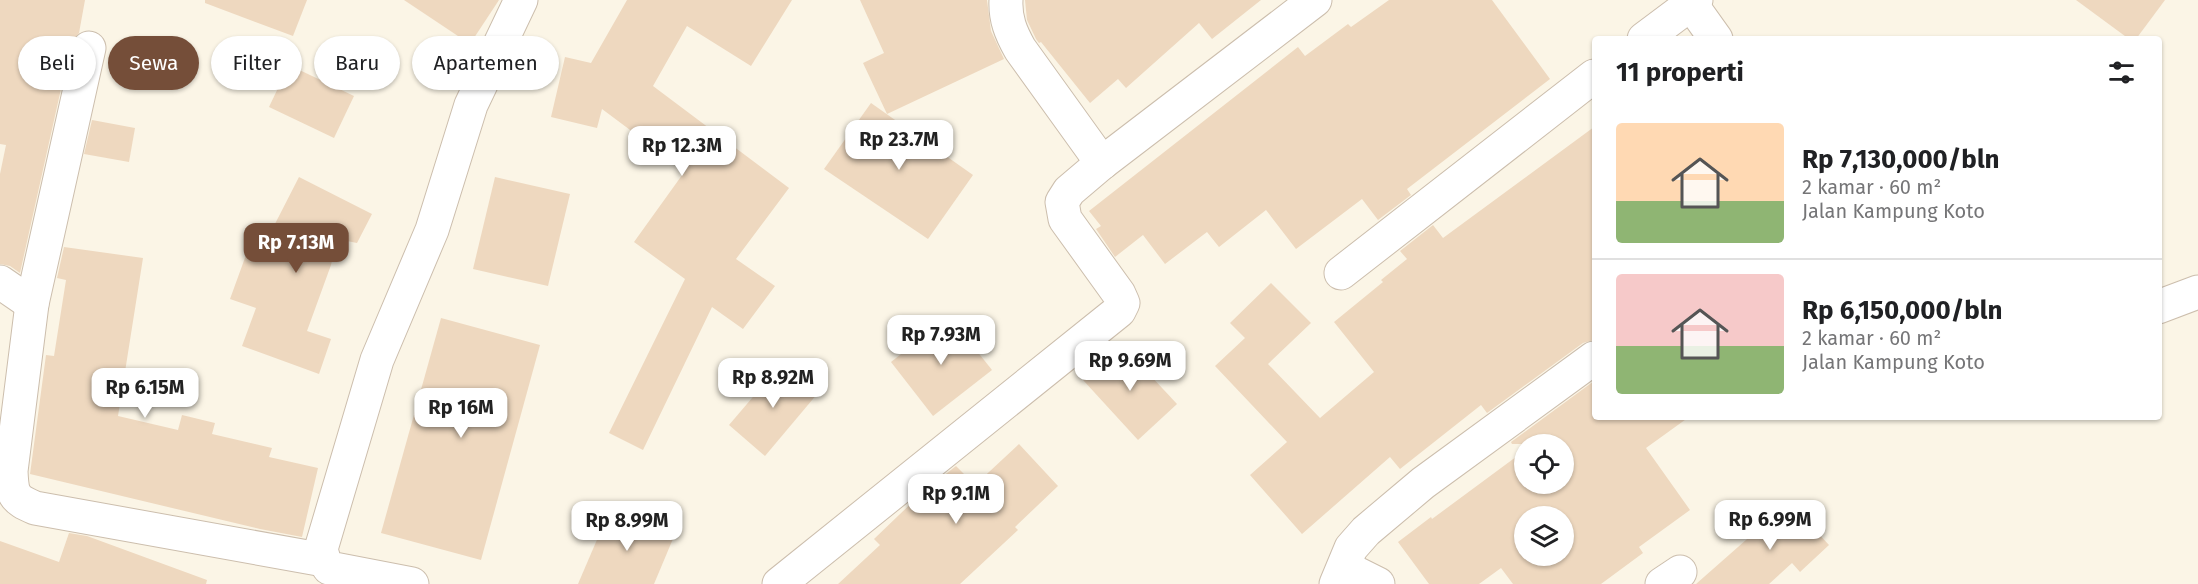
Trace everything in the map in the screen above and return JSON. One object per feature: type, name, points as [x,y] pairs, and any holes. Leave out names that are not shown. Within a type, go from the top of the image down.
[{"type":"street","points":[[332,566],[321,549],[377,360],[432,230],[471,105],[521,0]]},
{"type":"street","points":[[1006,0],[1005,12],[1009,29],[1020,49],[1102,163]]},
{"type":"street","points":[[779,584],[1119,311],[1123,303],[1119,294],[1065,219],[1062,202],[1069,191],[1102,163],[1315,0]]},
{"type":"street","points":[[1648,36],[1694,2],[1714,36]]},
{"type":"street","points":[[1341,273],[1592,78]]},
{"type":"street","points":[[80,90],[32,304],[11,471],[13,494],[21,502],[35,508],[332,566],[412,584]]},
{"type":"street","points":[[0,282],[32,304]]},
{"type":"street","points":[[2162,306],[2198,292]]},
{"type":"street","points":[[1378,584],[1340,575],[1351,548],[1366,531],[1423,483],[1592,359]]},
{"type":"building","points":[[0,0],[85,0],[77,36],[18,36],[18,90],[61,90],[20,273],[10,266],[0,264],[0,174],[6,145],[0,144]]},
{"type":"building","points":[[205,0],[307,0],[293,36],[205,3]]},
{"type":"building","points":[[404,0],[499,0],[475,36],[458,36]]},
{"type":"building","points":[[627,0],[792,0],[751,66],[687,26],[653,86],[789,188],[736,259],[775,286],[743,329],[712,307],[643,450],[609,433],[685,279],[634,242],[685,171],[602,109],[597,128],[551,117],[565,57],[591,63]]},
{"type":"building","points":[[860,0],[987,0],[991,31],[1004,59],[887,114],[863,63],[884,53]]},
{"type":"building","points":[[1025,0],[1261,0],[1212,39],[1199,23],[1126,88],[1118,79],[1090,103],[1041,42],[1039,43],[1036,39],[1027,20]]},
{"type":"building","points":[[1389,0],[1492,0],[1550,79],[1407,189],[1411,195],[1378,220],[1362,199],[1296,249],[1266,210],[1219,247],[1207,232],[1165,264],[1143,235],[1115,257],[1096,229],[1101,226],[1089,211],[1298,47],[1305,56],[1348,24],[1351,27]]},
{"type":"building","points":[[2076,0],[2165,0],[2138,36],[2125,36]]},
{"type":"building","points":[[302,71],[314,77],[314,90],[341,90],[354,96],[334,138],[269,107],[277,90],[302,90]]},
{"type":"building","points":[[871,103],[973,175],[928,239],[824,169]]},
{"type":"building","points":[[92,120],[135,128],[129,162],[84,154]]},
{"type":"building","points":[[1592,128],[1592,341],[1583,343],[1487,413],[1481,405],[1400,469],[1390,457],[1302,534],[1250,475],[1287,442],[1215,366],[1245,338],[1230,323],[1271,283],[1311,323],[1268,364],[1320,418],[1374,372],[1334,322],[1407,259],[1400,251],[1433,225],[1443,238]]},
{"type":"building","points":[[299,177],[372,214],[357,243],[337,239],[331,265],[307,331],[331,339],[319,374],[242,346],[256,308],[230,299],[246,255],[257,259]]},
{"type":"building","points":[[495,177],[570,194],[548,286],[473,269]]},
{"type":"building","points":[[64,247],[143,258],[118,416],[178,430],[182,415],[215,423],[212,434],[272,448],[269,457],[318,468],[302,537],[30,474],[46,355],[54,356],[66,280],[57,278]]},
{"type":"building","points":[[949,316],[992,370],[933,416],[891,362]]},
{"type":"building","points":[[441,318],[540,345],[481,560],[381,533]]},
{"type":"building","points":[[1122,345],[1177,404],[1138,440],[1083,380]]},
{"type":"building","points":[[782,363],[818,393],[765,456],[729,425]]},
{"type":"building","points":[[1592,382],[1592,420],[1685,420],[1646,448],[1690,510],[1639,547],[1643,553],[1601,584],[1513,584],[1501,568],[1479,584],[1429,584],[1398,542],[1431,517],[1432,519],[1514,458],[1514,494],[1574,494],[1574,434],[1522,434]]},
{"type":"building","points":[[1019,444],[1058,486],[1015,527],[1018,530],[960,584],[838,584],[880,545],[874,539],[924,491],[956,466],[975,485]]},
{"type":"building","points":[[1789,502],[1829,545],[1800,572],[1792,563],[1769,584],[1696,584]]},
{"type":"building","points":[[611,507],[675,534],[654,584],[578,584]]},
{"type":"building","points":[[69,533],[87,536],[207,580],[206,584],[0,584],[0,541],[59,562]]}]
